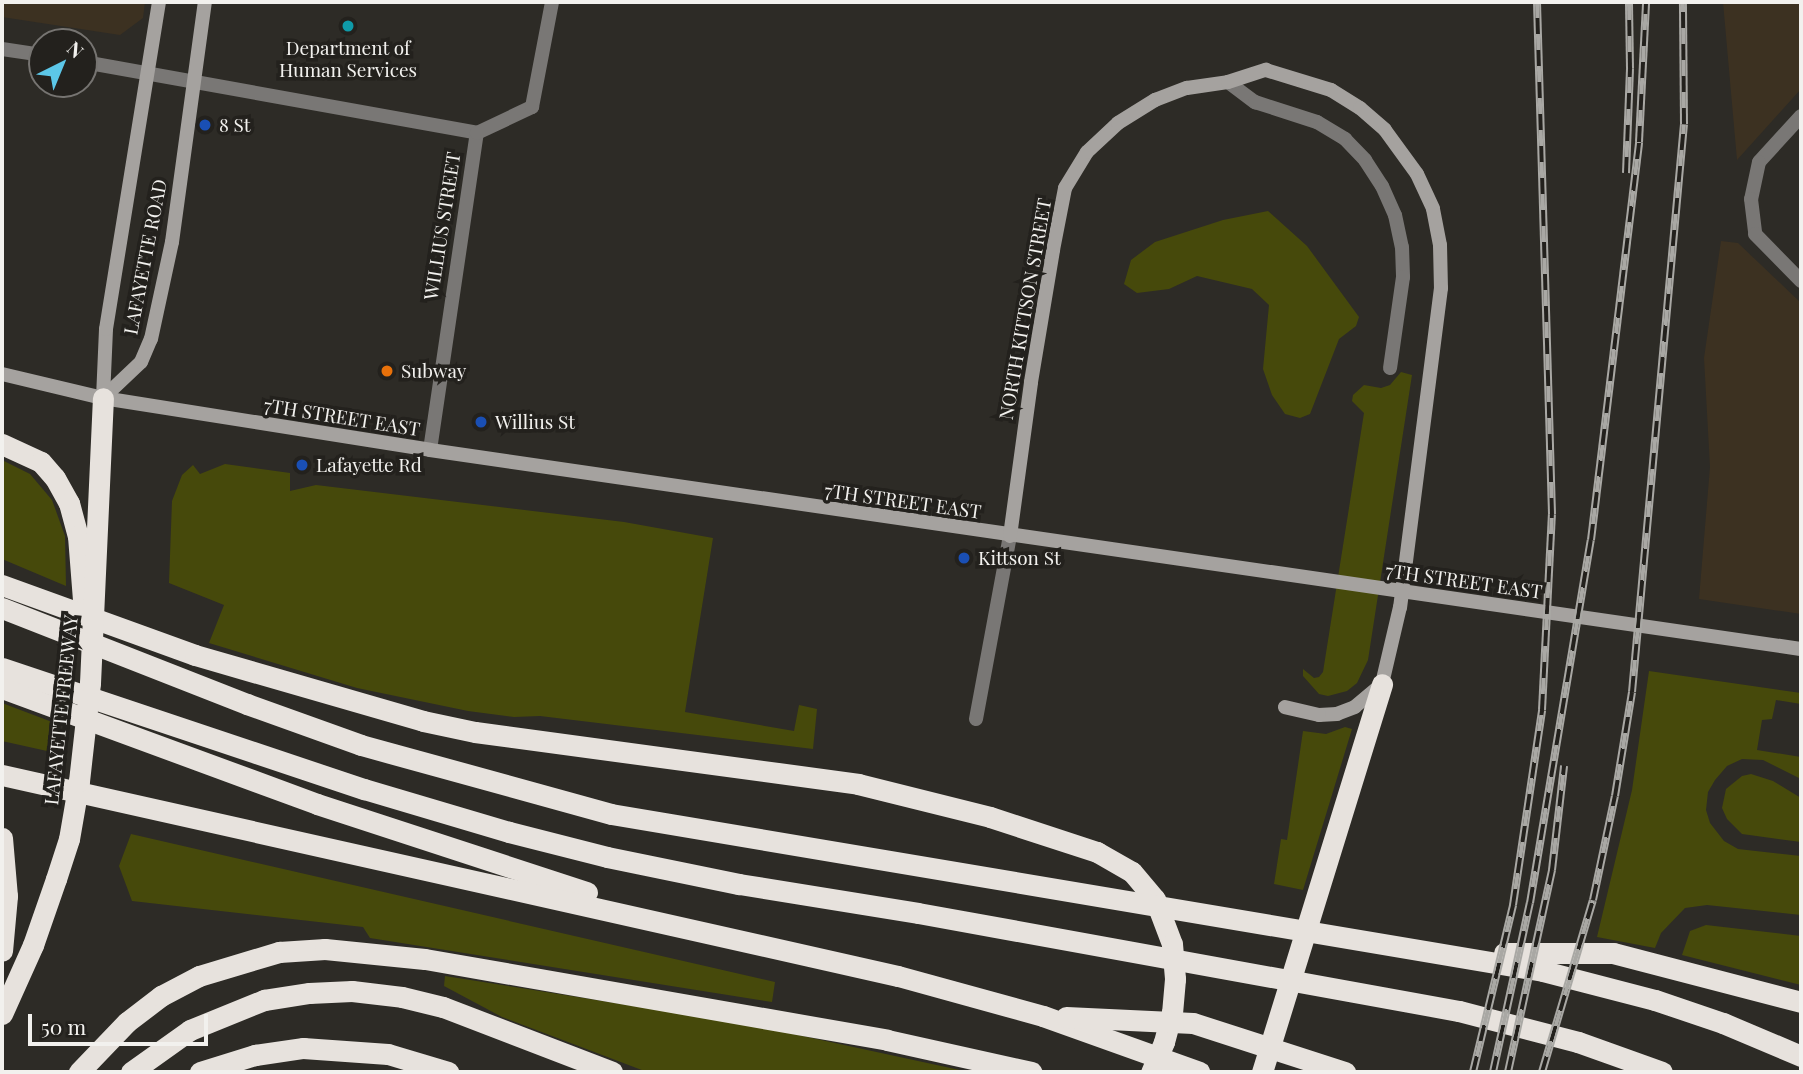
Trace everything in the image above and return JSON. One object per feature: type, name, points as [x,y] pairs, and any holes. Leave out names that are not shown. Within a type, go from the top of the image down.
[{"type":"highway","points":[[88,537],[103,398]]},
{"type":"highway","points":[[2,444],[41,463],[55,478],[88,537]]},
{"type":"highway","name":"LAFAYETTE FREEWAY","points":[[2,1014],[33,945],[69,839],[90,683],[88,537]]},
{"type":"highway","points":[[2,585],[195,655],[424,721],[475,732],[858,783],[990,817],[1097,852],[1132,872],[1155,899],[1171,944],[1175,979],[1171,1012],[1164,1042],[1151,1072]]},
{"type":"highway","points":[[2,608],[247,704],[361,745],[611,814],[739,838],[927,866],[1457,954],[1596,983],[1723,1023],[1801,1056]]},
{"type":"highway","points":[[2,668],[364,789],[509,832],[607,857],[739,884],[918,913],[1459,1011],[1578,1042],[1662,1072]]},
{"type":"highway","points":[[1262,1072],[1382,684]]},
{"type":"highway","points":[[2,688],[317,804],[528,871],[682,926]]},
{"type":"highway","points":[[2,775],[898,976],[1043,1016],[1199,1072]]},
{"type":"highway","points":[[2,838],[6,896],[2,951]]},
{"type":"highway","points":[[79,1072],[127,1022],[161,996],[199,976],[279,952],[325,949],[425,959],[887,1040],[1031,1072]]},
{"type":"highway","points":[[1457,954],[1613,953],[1801,1002]]},
{"type":"highway","points":[[131,1072],[190,1030],[253,1004],[283,996],[352,991],[402,997],[443,1007],[612,1072]]},
{"type":"highway","points":[[1043,1016],[1193,1023],[1345,1072]]},
{"type":"highway","points":[[200,1072],[255,1055],[303,1048],[388,1054],[448,1072]]},
{"type":"main road","name":"LAFAYETTE ROAD","points":[[103,398],[106,329],[159,2]]},
{"type":"main road","name":"LAFAYETTE ROAD","points":[[103,398],[141,362],[151,339],[172,242],[205,2]]},
{"type":"main road","name":"NORTH KITTSON STREET","points":[[1010,536],[1031,382],[1065,188],[1087,152],[1118,123],[1155,100],[1187,88],[1228,82],[1266,70],[1331,90],[1360,108],[1385,130],[1417,174],[1433,209],[1440,246],[1441,288],[1400,607],[1382,684]]},
{"type":"main road","name":"7TH STREET EAST","points":[[2,374],[103,398],[430,450],[1801,649]]},
{"type":"main road","points":[[1285,707],[1319,715],[1337,714],[1355,706],[1382,684]]},
{"type":"street","name":"WILLIUS STREET","points":[[430,450],[477,133],[531,107],[552,2]]},
{"type":"street","points":[[2,49],[28,53]]},
{"type":"street","points":[[98,64],[149,71],[194,82],[477,133]]},
{"type":"street","points":[[1228,82],[1255,102],[1317,121],[1345,139],[1365,160],[1382,186],[1395,215],[1402,247],[1403,277],[1390,368]]},
{"type":"street","points":[[1801,116],[1759,162],[1751,199],[1755,234],[1801,281]]},
{"type":"street","name":"NORTH KITTSON STREET","points":[[976,719],[1010,536]]},
{"type":"shaded area","points":[[2,2],[145,2],[143,18],[120,35],[98,32],[98,28],[74,28],[2,17]]},
{"type":"shaded area","points":[[1723,2],[1801,2],[1801,89],[1737,160]]},
{"type":"shaded area","points":[[1268,211],[1307,246],[1359,317],[1356,326],[1339,339],[1310,414],[1300,418],[1285,414],[1272,395],[1263,369],[1269,305],[1252,289],[1197,276],[1169,289],[1137,293],[1124,284],[1131,260],[1155,242],[1223,220]]},
{"type":"shaded area","points":[[1721,241],[1738,243],[1801,303],[1801,614],[1699,599],[1710,467],[1704,358]]},
{"type":"shaded area","points":[[1401,372],[1412,375],[1368,660],[1357,683],[1347,691],[1328,696],[1319,694],[1303,676],[1303,669],[1314,678],[1323,672],[1364,413],[1352,401],[1353,395],[1364,385],[1381,388],[1390,385]]},
{"type":"shaded area","points":[[2,460],[30,474],[52,500],[65,536],[66,586],[2,559]]},
{"type":"shaded area","points":[[225,464],[290,473],[290,491],[316,485],[624,522],[713,538],[685,712],[794,731],[799,705],[817,709],[813,749],[540,716],[514,717],[468,711],[357,688],[209,643],[224,605],[169,583],[172,501],[182,475],[193,465],[200,474]]},
{"type":"shaded area","points":[[1649,671],[1801,693],[1801,704],[1776,700],[1772,719],[1762,720],[1757,750],[1801,757],[1801,779],[1763,760],[1742,759],[1727,766],[1715,780],[1708,792],[1706,810],[1710,823],[1724,841],[1738,849],[1801,856],[1801,915],[1707,905],[1685,908],[1661,933],[1655,948],[1597,937],[1632,790]]},
{"type":"shaded area","points":[[2,703],[60,725],[56,753],[2,741]]},
{"type":"shaded area","points":[[1345,727],[1352,729],[1303,890],[1274,884],[1281,839],[1287,840],[1303,731],[1326,734]]},
{"type":"shaded area","points":[[1751,774],[1773,781],[1801,798],[1801,842],[1742,834],[1727,819],[1722,808],[1726,789],[1742,776]]},
{"type":"shaded area","points":[[131,834],[775,982],[772,1002],[370,938],[363,927],[132,901],[119,866]]},
{"type":"shaded area","points":[[1706,925],[1801,936],[1801,985],[1682,955],[1690,931]]},
{"type":"shaded area","points":[[445,976],[747,1024],[969,1072],[647,1072],[502,1017],[444,986]]},
{"type":"railway","points":[[1473,1072],[1513,905],[1542,710],[1552,514],[1537,2]]},
{"type":"railway","points":[[1626,173],[1630,68],[1629,2]]},
{"type":"railway","points":[[1493,1072],[1530,903],[1591,540],[1639,142],[1646,2]]},
{"type":"railway","points":[[1542,1072],[1593,900],[1615,796],[1632,692],[1684,124],[1683,2]]},
{"type":"railway","points":[[1508,1072],[1552,870],[1564,766]]},
{"type":"place","name":"Department of Human Services","points":[[348,26]]},
{"type":"place","name":"8 St","points":[[205,125]]},
{"type":"place","name":"Subway","points":[[387,371]]},
{"type":"place","name":"Willius St","points":[[481,422]]},
{"type":"place","name":"Lafayette Rd","points":[[302,465]]},
{"type":"place","name":"Kittson St","points":[[964,558]]}]
